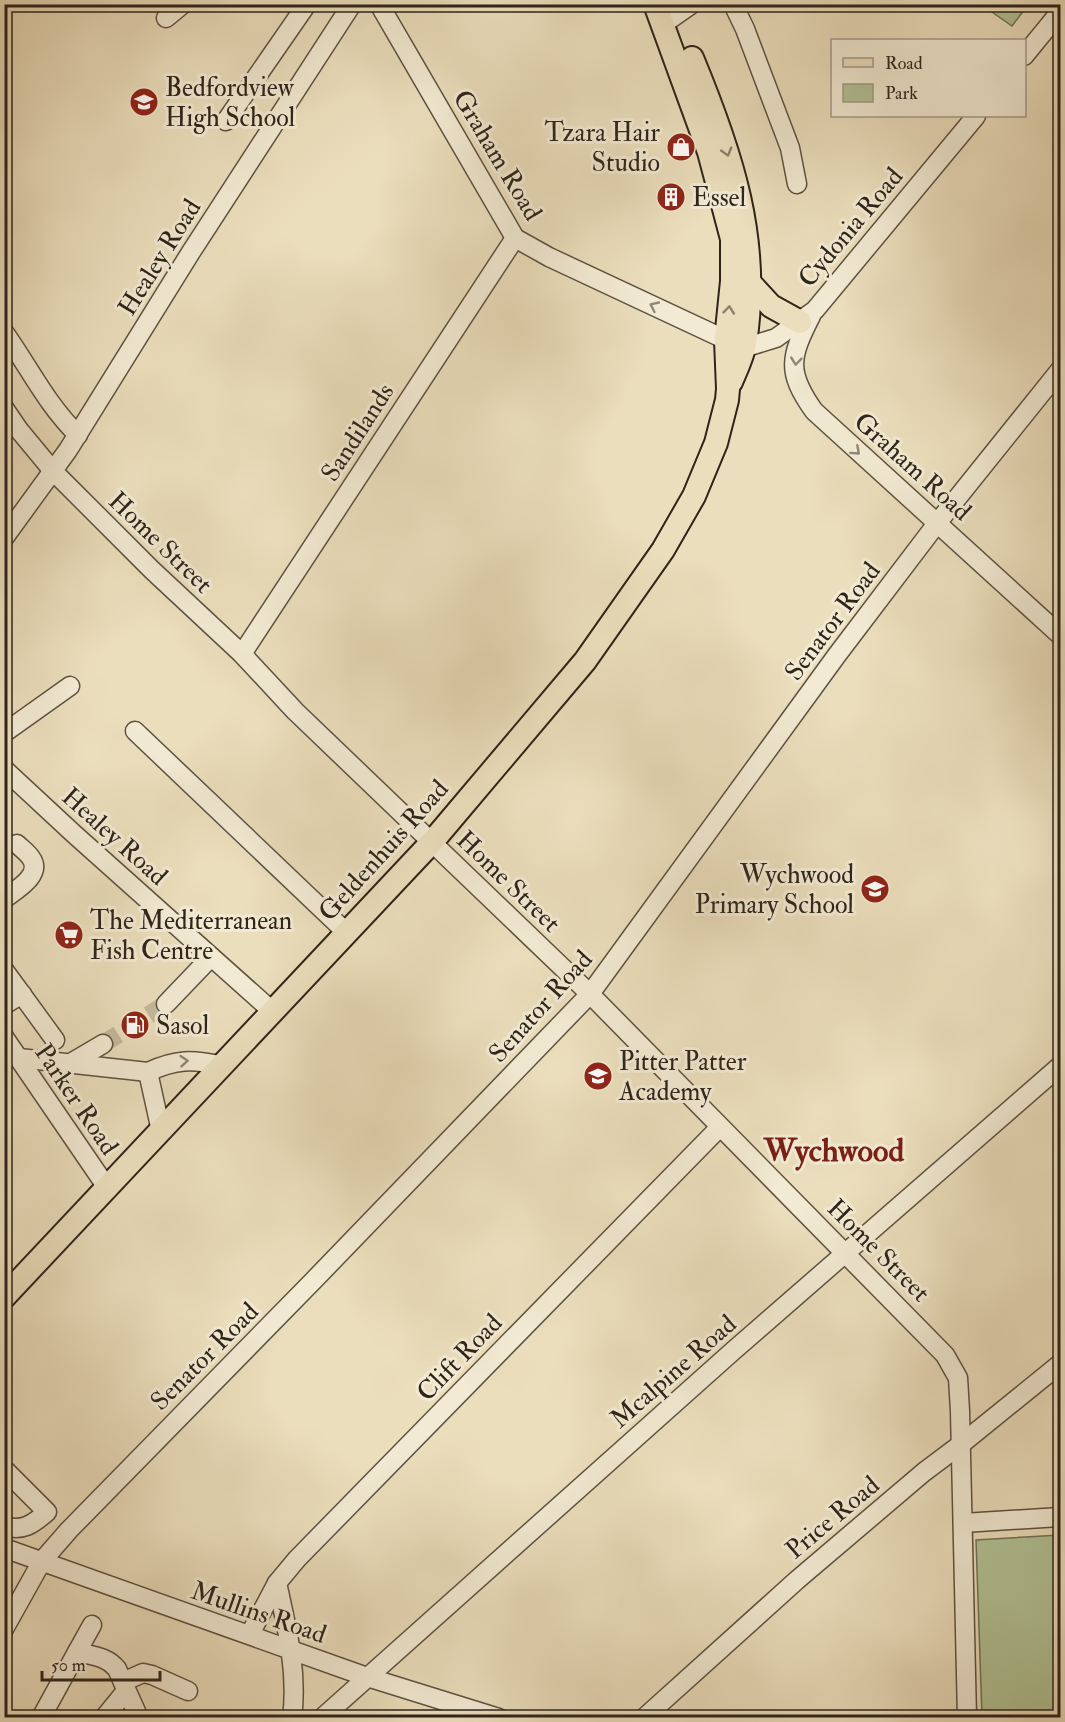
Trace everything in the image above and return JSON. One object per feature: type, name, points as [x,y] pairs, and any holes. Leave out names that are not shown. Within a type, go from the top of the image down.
[{"type":"main road","name":"Geldenhuis Road","points":[[662,13],[687,46],[727,147],[732,201],[736,343]]},
{"type":"main road","name":"Geldenhuis Road","points":[[4,1297],[432,842],[574,675],[629,601],[663,550],[694,495],[716,443],[728,389],[750,268],[747,240],[732,201]]},
{"type":"main road","points":[[749,282],[771,306],[808,316]]},
{"type":"street","points":[[166,18],[183,4]]},
{"type":"street","points":[[226,121],[307,4]]},
{"type":"street","name":"Graham Road","points":[[379,4],[515,238],[533,249],[736,343]]},
{"type":"street","points":[[662,13],[692,4]]},
{"type":"street","points":[[733,4],[745,29],[790,148],[797,184]]},
{"type":"street","name":"Healey Road","points":[[5,536],[78,435],[191,252],[351,5]]},
{"type":"street","points":[[1026,54],[1060,12]]},
{"type":"street","name":"Cydonia Road","points":[[736,343],[762,343],[776,338],[808,316],[975,117]]},
{"type":"street","name":"Sandilands","points":[[242,654],[515,238]]},
{"type":"street","name":"Graham Road","points":[[808,316],[794,360],[795,377],[800,391],[825,422],[1060,634]]},
{"type":"street","points":[[4,332],[45,396],[78,435]]},
{"type":"street","name":"Senator Road","points":[[4,1629],[42,1561],[69,1530],[322,1272],[590,993],[837,655],[938,522],[1060,370]]},
{"type":"street","name":"Home Street","points":[[4,408],[52,471],[152,570],[242,654],[295,711],[590,993],[945,1355],[958,1378],[967,1718]]},
{"type":"street","points":[[4,733],[70,686]]},
{"type":"street","points":[[135,731],[347,933]]},
{"type":"street","name":"Healey Road","points":[[4,769],[272,1011]]},
{"type":"street","points":[[4,899],[33,875],[35,867],[31,858],[17,844]]},
{"type":"street","points":[[166,1004],[211,957]]},
{"type":"street","points":[[4,969],[55,1040]]},
{"type":"street","points":[[4,1005],[22,994]]},
{"type":"street","name":"Parker Road","points":[[4,1037],[108,1188]]},
{"type":"street","points":[[69,1064],[103,1044]]},
{"type":"street","points":[[19,1058],[148,1072],[179,1061],[197,1060],[223,1065]]},
{"type":"street","name":"Mcalpine Road","points":[[322,1718],[707,1374],[1060,1066]]},
{"type":"street","points":[[148,1072],[161,1131]]},
{"type":"street","name":"Clift Road","points":[[250,1634],[277,1583],[305,1551],[720,1127]]},
{"type":"street","name":"Price Road","points":[[644,1718],[797,1580],[924,1472],[960,1446],[1060,1364]]},
{"type":"street","points":[[4,1469],[47,1512],[69,1530]]},
{"type":"street","points":[[4,1526],[13,1529],[24,1528],[47,1512]]},
{"type":"street","points":[[963,1523],[1060,1517]]},
{"type":"street","name":"Mullins Road","points":[[4,1548],[367,1677],[499,1718]]},
{"type":"street","points":[[277,1583],[291,1649],[294,1702],[292,1718]]},
{"type":"street","points":[[42,1716],[92,1625]]},
{"type":"street","points":[[77,1652],[107,1659],[112,1663],[139,1718]]},
{"type":"street","points":[[104,1718],[124,1687],[143,1673],[188,1691]]},
{"type":"green space","points":[[1028,4],[1012,26],[982,5]]},
{"type":"green space","points":[[1060,1535],[1060,1717],[982,1717],[976,1540]]},
{"type":"tunnel","points":[[103,1044],[166,1004]]},
{"type":"place","name":"Bedfordview High School","points":[[144,102]]},
{"type":"place","name":"Tzara Hair Studio","points":[[681,147]]},
{"type":"place","name":"Essel","points":[[671,197]]},
{"type":"place","name":"Wychwood Primary School","points":[[875,889]]},
{"type":"place","name":"The Mediterranean Fish Centre","points":[[69,935]]},
{"type":"place","name":"Sasol","points":[[135,1025]]},
{"type":"place","name":"Pitter Patter Academy","points":[[598,1076]]},
{"type":"district","name":"Wychwood","points":[[834,1150]]}]
